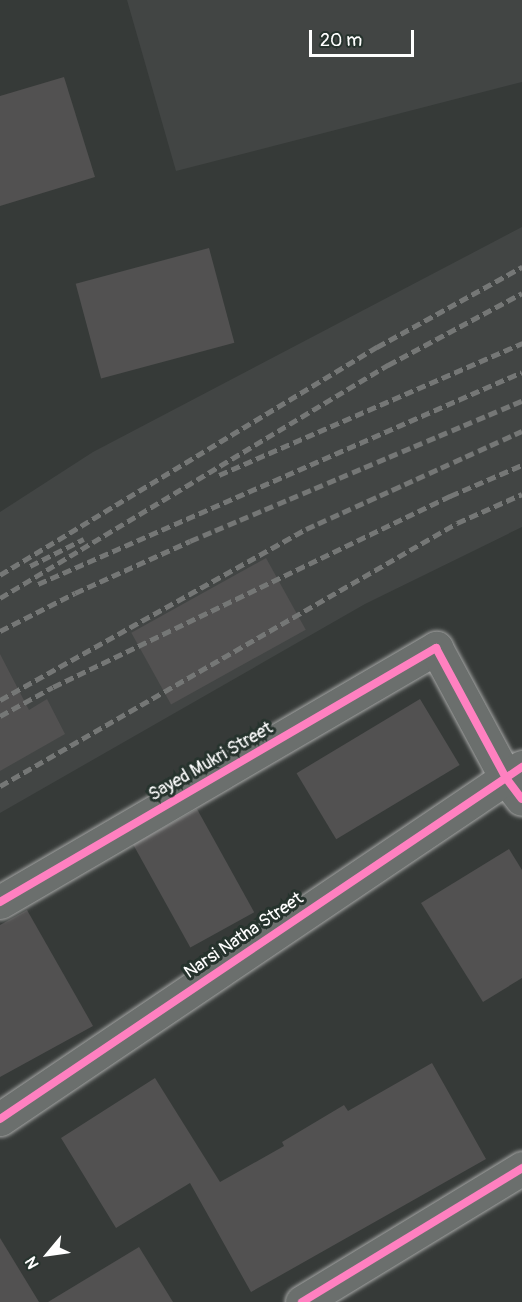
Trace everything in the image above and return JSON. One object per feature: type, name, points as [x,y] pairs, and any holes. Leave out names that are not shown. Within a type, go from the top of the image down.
[{"type":"street","name":"Sayed Mukri Street","points":[[0,902],[436,648],[516,781]]},
{"type":"street","name":"Narsi Natha Street","points":[[0,1119],[516,781]]},
{"type":"street","points":[[302,1302],[522,1168]]},
{"type":"shaded area","points":[[127,0],[522,0],[522,82],[176,171]]},
{"type":"shaded area","points":[[522,227],[522,527],[365,604],[0,813],[0,512],[93,452]]},
{"type":"building","points":[[64,77],[95,177],[0,206],[0,96]]},
{"type":"building","points":[[209,248],[234,343],[101,378],[76,284]]},
{"type":"building","points":[[266,558],[306,630],[171,704],[131,633]]},
{"type":"building","points":[[0,654],[29,710],[47,699],[65,734],[0,771]]},
{"type":"building","points":[[420,699],[460,765],[336,839],[297,773]]},
{"type":"building","points":[[197,809],[254,912],[190,948],[133,844]]},
{"type":"building","points":[[509,849],[522,870],[522,978],[483,1002],[421,903]]},
{"type":"building","points":[[27,910],[93,1026],[0,1077],[0,925]]},
{"type":"building","points":[[432,1063],[486,1159],[251,1292],[190,1183],[116,1228],[61,1138],[155,1078],[220,1182],[284,1146],[282,1142],[344,1105],[348,1111]]},
{"type":"building","points":[[0,1238],[39,1302],[0,1302]]},
{"type":"building","points":[[139,1247],[173,1302],[48,1302]]},
{"type":"railway","points":[[0,575],[377,347],[522,267]]},
{"type":"railway","points":[[0,598],[388,365],[522,293]]},
{"type":"railway","points":[[219,475],[522,343]]},
{"type":"railway","points":[[38,584],[522,372]]},
{"type":"railway","points":[[0,631],[75,593],[190,541],[522,401]]},
{"type":"railway","points":[[0,700],[306,529],[522,431]]},
{"type":"railway","points":[[0,716],[53,687],[450,496],[522,465]]},
{"type":"railway","points":[[0,786],[457,523],[522,494]]},
{"type":"railway","points":[[30,566],[84,539]]},
{"type":"cycle path","points":[[0,902],[436,648],[506,778],[522,799]]},
{"type":"cycle path","points":[[0,1119],[522,767]]},
{"type":"cycle path","points":[[302,1302],[522,1168]]}]
